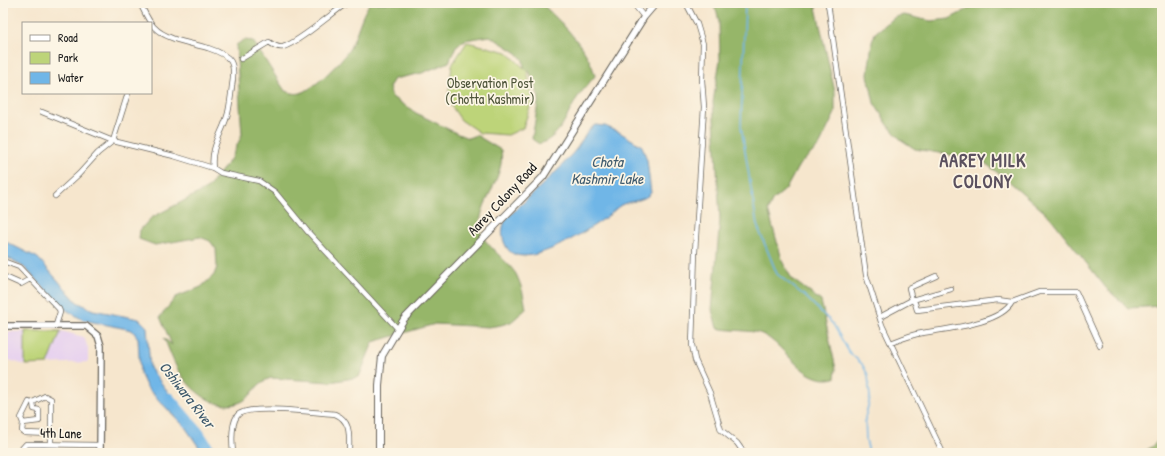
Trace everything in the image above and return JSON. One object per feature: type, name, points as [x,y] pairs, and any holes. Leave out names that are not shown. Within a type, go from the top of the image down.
[{"type":"main road","name":"Aarey Colony Road","points":[[379,453],[379,385],[382,356],[404,318],[543,176],[644,17],[656,3]]},
{"type":"street","points":[[140,3],[149,22]]},
{"type":"street","points":[[241,59],[269,42],[282,47],[293,42],[347,3]]},
{"type":"street","points":[[633,3],[644,17]]},
{"type":"street","points":[[686,3],[697,24],[703,44],[702,80],[704,107],[695,252],[692,345],[695,360],[710,393],[721,430],[737,444],[744,453]]},
{"type":"street","points":[[835,3],[828,4],[866,275],[880,317],[891,343],[943,453]]},
{"type":"street","points":[[152,25],[161,33],[218,52],[229,59],[234,68],[228,113],[216,138],[212,159],[213,168]]},
{"type":"street","points":[[54,196],[80,174],[98,153],[113,141],[128,94]]},
{"type":"street","points":[[42,112],[113,141],[213,168],[221,173],[259,181],[275,192],[308,232],[398,329]]},
{"type":"street","points":[[3,261],[19,267],[59,309],[60,312],[56,325]]},
{"type":"street","points":[[3,276],[20,284],[30,278]]},
{"type":"street","points":[[936,276],[909,288],[912,300],[915,303],[917,310],[998,300],[1012,302],[1039,292],[1076,292],[1100,345]]},
{"type":"street","points":[[880,317],[912,300],[951,289]]},
{"type":"street","points":[[891,343],[917,334],[953,328],[992,318],[1008,309],[1012,302]]},
{"type":"street","points":[[3,326],[86,326],[98,336],[101,346],[100,453]]},
{"type":"street","points":[[23,423],[39,421],[39,410],[34,409],[33,402],[45,396],[49,397],[51,444]]},
{"type":"street","points":[[29,402],[21,418],[23,423],[22,431],[25,433],[51,434]]},
{"type":"street","points":[[233,453],[232,444],[237,416],[241,412],[246,411],[275,409],[335,414],[341,417],[348,427],[349,453]]},
{"type":"street","name":"4th Lane","points":[[18,453],[26,444],[100,445]]},
{"type":"shaded area","points":[[61,331],[84,337],[88,348],[88,362],[25,365],[3,358],[3,332]]},
{"type":"green space","points":[[370,3],[541,3],[573,36],[587,56],[595,76],[577,98],[562,126],[552,137],[539,144],[532,139],[539,97],[529,71],[524,68],[523,60],[517,53],[490,36],[465,40],[456,46],[449,62],[422,73],[394,79],[389,87],[392,97],[416,113],[468,138],[476,135],[501,150],[500,170],[483,209],[480,229],[484,239],[516,274],[524,296],[526,309],[511,322],[501,325],[489,327],[435,324],[373,342],[359,377],[330,382],[271,378],[258,386],[243,401],[235,404],[226,405],[210,400],[202,396],[188,384],[177,368],[164,338],[172,345],[160,317],[176,297],[201,287],[214,275],[217,267],[216,249],[210,241],[200,237],[155,245],[139,239],[140,230],[151,218],[208,188],[230,160],[242,135],[236,45],[244,40],[253,41],[285,91],[301,93],[322,79],[347,53]]},
{"type":"green space","points":[[711,3],[815,3],[835,92],[835,113],[819,146],[799,165],[786,189],[772,201],[768,210],[783,263],[792,279],[821,301],[836,369],[835,378],[824,379],[804,371],[779,347],[762,334],[717,328],[712,310],[720,219],[713,102],[720,60],[719,22],[717,12]]},
{"type":"green space","points":[[980,3],[1162,3],[1162,306],[1128,308],[1106,288],[1050,217],[1011,183],[981,160],[915,149],[900,139],[888,125],[874,103],[868,75],[872,42],[875,33],[895,17],[904,15],[931,21],[949,19]]},
{"type":"green space","name":"Observation Post (Chotta Kashmir)","points":[[467,42],[507,52],[527,71],[533,98],[523,128],[508,135],[480,133],[461,120],[448,101],[452,65]]},
{"type":"green space","points":[[25,331],[61,331],[48,364],[25,365]]},
{"type":"green space","points":[[1162,436],[1162,453],[1142,453],[1153,446]]},
{"type":"water","name":"Chota Kashmir Lake","points":[[595,125],[605,126],[619,132],[642,146],[647,160],[651,193],[644,198],[621,205],[588,229],[558,246],[527,256],[515,255],[507,248],[503,237],[503,226],[506,219],[562,166],[587,133]]},
{"type":"water","points":[[6,242],[38,258],[77,302],[93,310],[139,319],[147,327],[150,368],[214,453],[203,453],[185,427],[147,388],[140,373],[138,338],[132,330],[83,320],[63,308],[25,268],[3,255],[3,243]]},
{"type":"waterway","points":[[745,3],[741,126],[757,225],[777,274],[806,297],[833,324],[849,352],[862,364],[868,375],[870,398],[865,418],[866,439],[869,453]]},
{"type":"waterway","name":"Oshiwara River","points":[[170,397],[199,431],[213,453]]},
{"type":"district","name":"AAREY MILK COLONY","points":[[983,171]]}]
